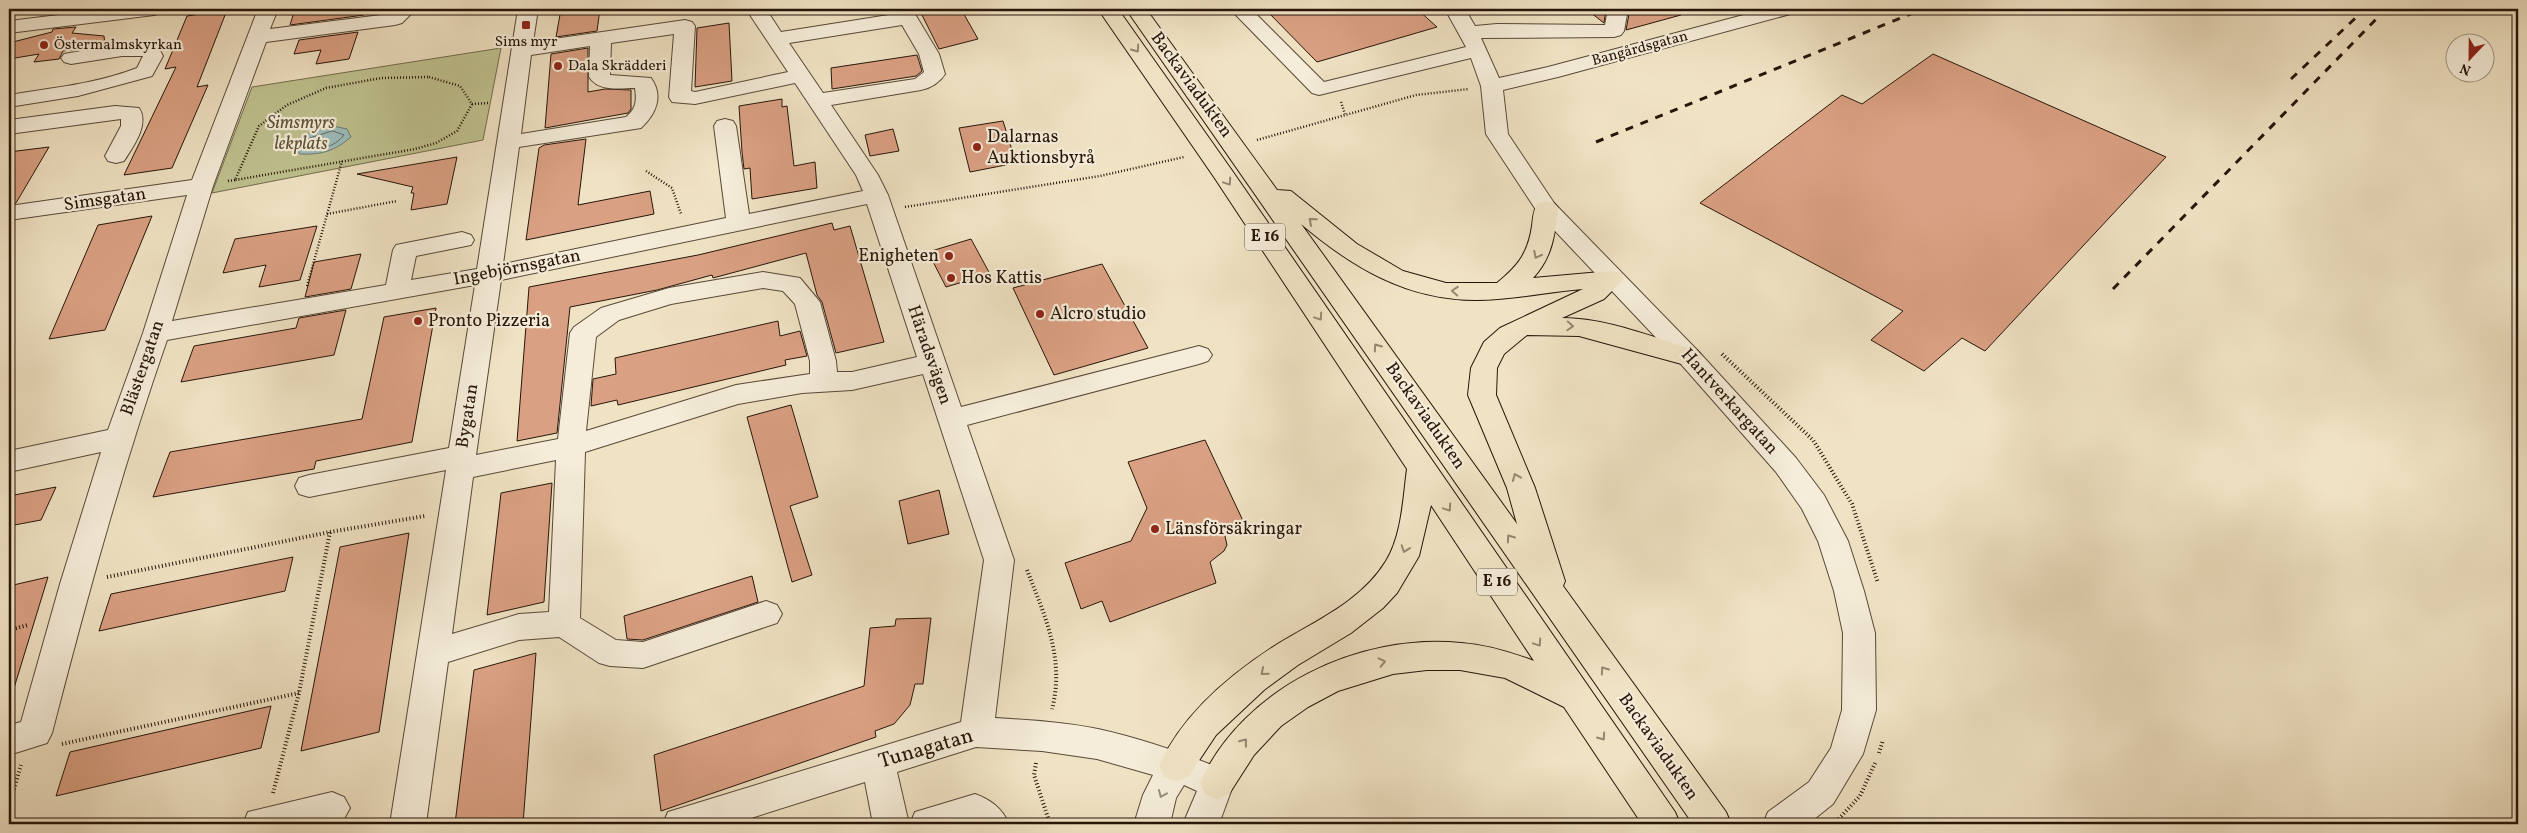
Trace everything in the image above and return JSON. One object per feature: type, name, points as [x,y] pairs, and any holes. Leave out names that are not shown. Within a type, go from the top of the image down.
[{"type":"highway","name":"Backaviadukten","points":[[1108,9],[1225,177],[1574,697],[1662,824]]},
{"type":"highway","name":"Backaviadukten","points":[[1136,9],[1252,170],[1712,824]]},
{"type":"highway","points":[[1252,170],[1320,228],[1372,267],[1417,285],[1475,292],[1612,279]]},
{"type":"highway","points":[[1504,290],[1521,277],[1536,260],[1541,249],[1546,208]]},
{"type":"highway","points":[[1558,606],[1521,488],[1482,395],[1481,380],[1490,353],[1506,336],[1550,311],[1604,288],[1612,279]]},
{"type":"highway","points":[[1522,327],[1579,327],[1615,335],[1689,357]]},
{"type":"highway","points":[[1176,766],[1204,726],[1236,695],[1270,666],[1347,620],[1385,586],[1398,568],[1406,550],[1417,501],[1421,467]]},
{"type":"highway","points":[[1217,783],[1246,738],[1273,713],[1305,692],[1343,674],[1382,661],[1424,656],[1457,656],[1492,661],[1533,674],[1574,697]]},
{"type":"street","points":[[12,31],[31,9]]},
{"type":"street","points":[[12,31],[154,9]]},
{"type":"street","name":"Blästergatan","points":[[32,740],[75,584],[119,438],[156,333],[201,186],[268,9]]},
{"type":"street","points":[[258,37],[395,19],[406,9]]},
{"type":"street","name":"Bygatan","points":[[408,824],[461,462],[491,274],[528,9]]},
{"type":"street","name":"Häradsvägen","points":[[756,9],[867,175],[879,203],[931,363],[999,560],[976,732]]},
{"type":"street","points":[[1240,9],[1319,89],[1473,42],[1497,30],[1614,31],[1618,9]]},
{"type":"street","name":"Hantverkargatan","points":[[1455,9],[1473,42],[1492,86],[1496,134],[1546,208],[1612,279],[1689,357],[1786,465],[1814,503],[1833,540],[1849,591],[1859,633],[1859,710],[1846,754],[1821,793],[1781,824]]},
{"type":"street","name":"Bangårdsgatan","points":[[1492,86],[1551,73],[1787,9]]},
{"type":"street","points":[[775,38],[905,14],[929,54],[935,74],[921,84],[816,101]]},
{"type":"street","points":[[522,50],[685,26],[680,97],[694,98],[800,76]]},
{"type":"street","points":[[509,142],[633,123],[644,115],[648,104],[644,82],[606,82],[599,77],[602,39]]},
{"type":"street","points":[[9,101],[78,90],[135,76],[145,72],[153,56],[150,49],[71,58]]},
{"type":"street","points":[[9,127],[115,112],[131,113],[132,126],[116,156]]},
{"type":"street","points":[[725,126],[738,224]]},
{"type":"street","name":"Simsgatan","points":[[9,213],[201,186]]},
{"type":"street","name":"Ingebjörnsgatan","points":[[156,333],[491,274],[738,224],[879,203]]},
{"type":"street","points":[[397,291],[405,250],[462,240]]},
{"type":"street","points":[[564,624],[571,446],[582,333],[610,314],[669,296],[763,280],[791,284],[807,302],[823,361],[824,383]]},
{"type":"street","points":[[951,419],[1198,355]]},
{"type":"street","points":[[309,486],[461,462],[540,454],[736,395],[802,384],[852,381],[931,363]]},
{"type":"street","points":[[9,461],[119,438]]},
{"type":"street","points":[[434,653],[519,627],[564,624],[610,653],[643,655],[766,614]]},
{"type":"street","name":"Tunagatan","points":[[681,824],[976,732],[1042,736],[1097,744],[1176,766],[1217,783]]},
{"type":"street","points":[[878,763],[891,824]]},
{"type":"street","points":[[1152,824],[1160,795],[1176,766]]},
{"type":"street","points":[[1201,824],[1217,783]]},
{"type":"street","points":[[263,823],[332,808]]},
{"type":"street","points":[[928,824],[975,810],[991,824]]},
{"type":"path","points":[[201,186],[235,180],[342,161],[433,145],[449,138],[463,126],[472,104],[460,86],[429,77],[381,78],[326,88],[287,105],[259,126],[235,180]]},
{"type":"path","points":[[1254,141],[1416,95],[1492,86]]},
{"type":"path","points":[[879,203],[1100,176],[1192,156]]},
{"type":"path","points":[[307,286],[342,161]]},
{"type":"path","points":[[646,171],[672,188],[686,234]]},
{"type":"path","points":[[327,214],[396,201]]},
{"type":"path","points":[[75,584],[330,532],[454,510]]},
{"type":"path","points":[[263,823],[299,693],[330,532]]},
{"type":"path","points":[[999,560],[1022,555],[1050,634],[1057,671],[1054,704],[1042,736],[1034,775],[1050,824]]},
{"type":"path","points":[[9,630],[28,625]]},
{"type":"path","points":[[9,806],[25,752],[32,740],[299,693]]},
{"type":"green space","name":"Simsmyrs lekplats","points":[[501,48],[483,140],[212,193],[252,87]]},
{"type":"water","points":[[333,126],[347,129],[351,137],[339,146],[321,153],[300,154],[294,147],[311,132]]},
{"type":"building","points":[[295,9],[366,9],[364,15],[290,25]]},
{"type":"building","points":[[561,9],[600,9],[597,31],[556,37]]},
{"type":"building","points":[[919,9],[961,9],[978,39],[939,49]]},
{"type":"building","points":[[1265,9],[1417,9],[1437,27],[1317,62]]},
{"type":"building","points":[[1586,9],[1606,9],[1604,23]]},
{"type":"building","points":[[1630,9],[1680,9],[1681,15],[1626,30]]},
{"type":"building","points":[[227,10],[197,87],[208,85],[172,168],[124,175],[176,67],[165,69],[187,16]]},
{"type":"building","points":[[729,23],[732,81],[695,87],[697,28]]},
{"type":"building","name":"Östermalmskyrkan","points":[[76,27],[72,33],[104,36],[105,45],[63,51],[59,59],[34,62],[39,54],[9,59],[9,43],[52,32],[53,29]]},
{"type":"building","points":[[358,32],[349,59],[316,64],[321,50],[294,54],[299,40]]},
{"type":"building","points":[[588,48],[588,92],[605,89],[631,90],[631,109],[628,113],[545,128],[551,54]]},
{"type":"building","points":[[1933,54],[2166,157],[1985,351],[1962,338],[1924,371],[1871,340],[1903,311],[1700,203],[1842,95],[1862,104]]},
{"type":"building","points":[[917,55],[922,71],[916,76],[832,89],[831,68]]},
{"type":"building","points":[[782,99],[782,107],[787,106],[794,166],[815,162],[817,188],[752,199],[750,168],[744,169],[739,106]]},
{"type":"building","points":[[1003,121],[1016,163],[970,172],[959,128]]},
{"type":"building","points":[[893,129],[899,151],[870,156],[865,135]]},
{"type":"building","points":[[586,139],[578,205],[650,191],[654,214],[526,240],[539,148],[544,145]]},
{"type":"building","points":[[49,147],[16,203],[9,204],[9,152]]},
{"type":"building","points":[[457,157],[447,204],[411,210],[414,193],[411,193],[413,187],[357,174]]},
{"type":"building","points":[[152,216],[105,330],[49,339],[98,225]]},
{"type":"building","points":[[832,223],[834,230],[850,226],[884,342],[836,353],[822,302],[817,295],[806,253],[713,278],[712,275],[657,290],[570,307],[557,433],[517,441],[529,287],[698,255]]},
{"type":"building","points":[[317,226],[300,280],[259,287],[266,265],[223,273],[235,239]]},
{"type":"building","points":[[971,239],[990,274],[946,287],[928,252]]},
{"type":"building","points":[[361,254],[351,289],[305,297],[314,262]]},
{"type":"building","points":[[1102,264],[1148,348],[1054,375],[1013,288]]},
{"type":"building","points":[[436,308],[412,442],[316,461],[314,469],[153,497],[170,452],[362,419],[384,317]]},
{"type":"building","points":[[346,310],[334,355],[181,382],[194,346],[296,328],[299,318]]},
{"type":"building","points":[[778,321],[780,336],[800,331],[807,356],[785,360],[786,365],[618,405],[617,400],[591,406],[593,379],[616,374],[615,358]]},
{"type":"building","points":[[791,405],[818,497],[790,506],[812,575],[792,582],[747,417]]},
{"type":"building","points":[[1205,440],[1245,525],[1224,532],[1227,545],[1224,551],[1210,562],[1216,583],[1110,622],[1102,601],[1081,609],[1065,563],[1131,541],[1147,508],[1128,462]]},
{"type":"building","points":[[552,483],[544,602],[487,615],[501,493]]},
{"type":"building","points":[[56,487],[41,520],[9,526],[9,496]]},
{"type":"building","points":[[939,490],[949,534],[908,544],[899,501]]},
{"type":"building","points":[[409,533],[379,732],[301,751],[340,547]]},
{"type":"building","points":[[293,557],[285,591],[99,631],[111,594]]},
{"type":"building","points":[[752,576],[758,602],[643,640],[627,639],[624,616]]},
{"type":"building","points":[[48,577],[14,688],[9,688],[9,586]]},
{"type":"building","points":[[931,618],[923,684],[915,684],[910,705],[894,724],[875,731],[876,737],[661,811],[654,755],[864,686],[870,628],[895,626],[896,619]]},
{"type":"building","points":[[536,653],[523,824],[455,824],[474,670]]},
{"type":"building","points":[[271,706],[261,748],[56,796],[70,752]]},
{"type":"railway","points":[[1596,142],[1923,9]]},
{"type":"railway","points":[[2291,79],[2365,9]]},
{"type":"railway","points":[[2113,289],[2386,9]]},
{"type":"place","name":"Sims myr","points":[[526,25]]},
{"type":"place","name":"Östermalmskyrkan","points":[[44,45]]},
{"type":"place","name":"Dala Skrädderi","points":[[558,66]]},
{"type":"place","name":"Dalarnas Auktionsbyrå","points":[[977,147]]},
{"type":"place","name":"Enigheten","points":[[949,256]]},
{"type":"place","name":"Hos Kattis","points":[[951,278]]},
{"type":"place","name":"Alcro studio","points":[[1040,314]]},
{"type":"place","name":"Pronto Pizzeria","points":[[418,321]]},
{"type":"place","name":"Länsförsäkringar","points":[[1155,529]]}]
